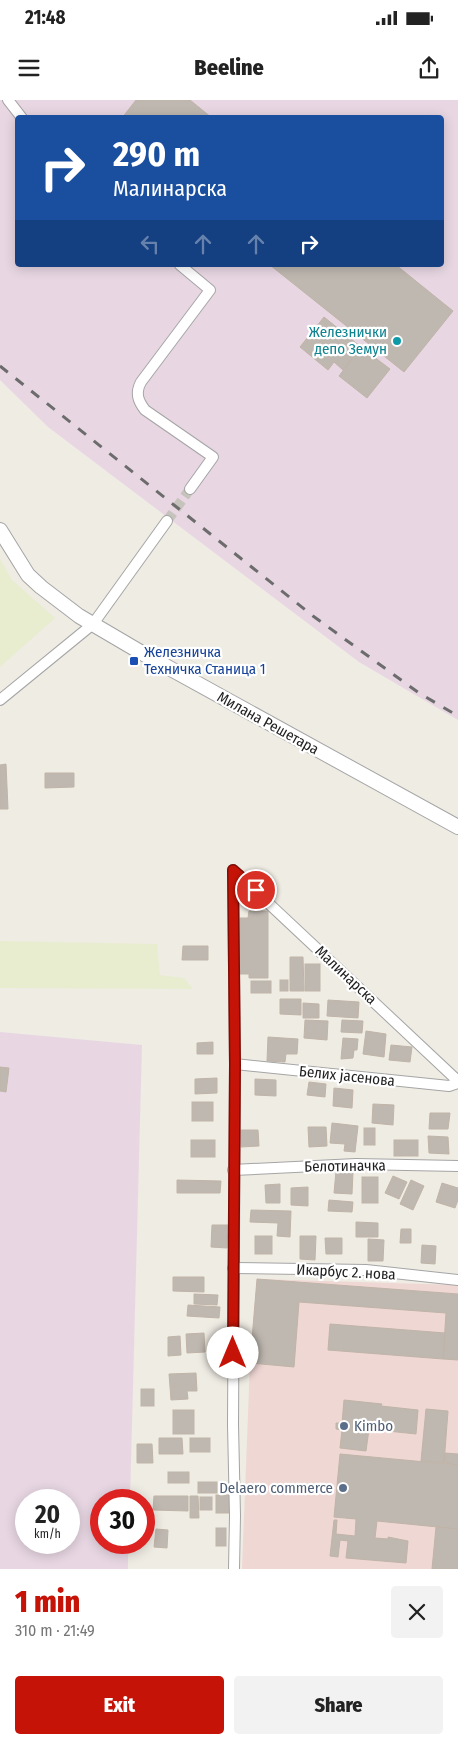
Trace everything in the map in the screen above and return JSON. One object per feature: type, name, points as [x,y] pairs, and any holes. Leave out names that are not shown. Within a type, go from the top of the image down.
[{"type":"street","points":[[8,100],[20,115]]},
{"type":"street","points":[[182,267],[210,290],[141,382],[138,387],[138,396],[145,410],[213,457],[190,489]]},
{"type":"street","points":[[0,700],[93,624],[167,521]]},
{"type":"street","name":"Милана Решетара","points":[[0,530],[34,581],[52,596],[93,624],[150,658],[458,827]]},
{"type":"street","name":"Малинарска","points":[[235,1064],[233,870],[458,1082]]},
{"type":"street","points":[[234,1569],[233,1170],[235,1064]]},
{"type":"street","name":"Белих јасенова","points":[[235,1064],[449,1086],[458,1082]]},
{"type":"street","name":"Белотиначка","points":[[233,1170],[356,1164],[458,1166]]},
{"type":"street","name":"Икарбус 2. нова","points":[[233,1268],[366,1270],[458,1280]]},
{"type":"shaded area","points":[[0,100],[458,100],[458,720],[359,662],[48,427],[0,380]]},
{"type":"shaded area","points":[[0,1032],[142,1045],[130,1489],[90,1489],[90,1554],[128,1554],[128,1569],[0,1569]]},
{"type":"shaded area","points":[[257,1279],[458,1285],[458,1569],[242,1569],[250,1363]]},
{"type":"green space","points":[[0,559],[12,580],[55,618],[0,667]]},
{"type":"green space","points":[[0,941],[157,944],[160,975],[184,978],[193,989],[0,988]]},
{"type":"building","points":[[136,100],[190,100],[208,115],[124,115]]},
{"type":"building","name":"Железнички депо Земун","points":[[273,267],[398,267],[453,311],[404,372]]},
{"type":"building","points":[[324,317],[361,347],[343,370],[334,362],[328,370],[300,347]]},
{"type":"building","points":[[361,347],[390,369],[367,398],[339,376]]},
{"type":"building","points":[[6,764],[8,809],[0,809],[0,765]]},
{"type":"building","points":[[45,773],[74,773],[74,787],[45,788]]},
{"type":"building","points":[[249,911],[268,911],[268,978],[249,978],[249,974],[240,974],[240,918],[248,918]]},
{"type":"building","points":[[183,946],[208,946],[208,960],[182,960]]},
{"type":"building","points":[[290,957],[303,957],[304,991],[290,991]]},
{"type":"building","points":[[305,964],[320,964],[320,991],[305,991]]},
{"type":"building","points":[[280,980],[288,980],[288,991],[280,991]]},
{"type":"building","points":[[251,981],[271,981],[271,993],[251,993]]},
{"type":"building","points":[[280,999],[301,999],[301,1015],[280,1014]]},
{"type":"building","points":[[328,1000],[359,1002],[358,1018],[327,1016]]},
{"type":"building","points":[[303,1003],[319,1004],[319,1018],[303,1018]]},
{"type":"building","points":[[305,1020],[328,1021],[327,1040],[304,1038]]},
{"type":"building","points":[[342,1020],[363,1021],[362,1033],[341,1032]]},
{"type":"building","points":[[366,1031],[386,1034],[384,1057],[363,1054]]},
{"type":"building","points":[[268,1037],[298,1039],[297,1054],[286,1054],[285,1062],[267,1061]]},
{"type":"building","points":[[343,1038],[358,1039],[357,1050],[354,1050],[353,1058],[341,1059]]},
{"type":"building","points":[[213,1042],[213,1054],[197,1054],[197,1043]]},
{"type":"building","points":[[391,1045],[412,1047],[410,1062],[389,1060]]},
{"type":"building","points":[[0,1067],[9,1068],[6,1092],[0,1091]]},
{"type":"building","points":[[217,1078],[217,1093],[195,1094],[195,1079]]},
{"type":"building","points":[[255,1079],[276,1080],[276,1096],[255,1095]]},
{"type":"building","points":[[309,1082],[326,1084],[325,1097],[307,1095]]},
{"type":"building","points":[[334,1088],[353,1090],[352,1108],[333,1106]]},
{"type":"building","points":[[192,1102],[213,1102],[213,1121],[192,1121]]},
{"type":"building","points":[[373,1104],[394,1105],[393,1125],[372,1123]]},
{"type":"building","points":[[430,1113],[450,1113],[448,1129],[429,1129]]},
{"type":"building","points":[[332,1123],[358,1126],[355,1152],[344,1151],[345,1144],[330,1143]]},
{"type":"building","points":[[308,1127],[326,1127],[327,1146],[309,1147]]},
{"type":"building","points":[[364,1128],[375,1128],[375,1145],[364,1145]]},
{"type":"building","points":[[240,1130],[258,1130],[259,1146],[241,1147]]},
{"type":"building","points":[[428,1136],[448,1137],[449,1154],[429,1153]]},
{"type":"building","points":[[191,1140],[215,1140],[215,1157],[191,1157]]},
{"type":"building","points":[[394,1140],[418,1140],[418,1156],[394,1156]]},
{"type":"building","points":[[336,1171],[353,1172],[352,1194],[334,1193]]},
{"type":"building","points":[[393,1176],[407,1182],[399,1199],[385,1193]]},
{"type":"building","points":[[362,1177],[378,1177],[378,1203],[362,1203]]},
{"type":"building","points":[[177,1180],[221,1181],[220,1193],[177,1193]]},
{"type":"building","points":[[411,1180],[424,1186],[413,1210],[400,1204]]},
{"type":"building","points":[[442,1183],[458,1188],[458,1200],[455,1208],[436,1202]]},
{"type":"building","points":[[280,1184],[280,1203],[266,1203],[265,1185]]},
{"type":"building","points":[[308,1187],[308,1206],[291,1205],[291,1188]]},
{"type":"building","points":[[329,1200],[353,1202],[352,1212],[328,1211]]},
{"type":"building","points":[[251,1210],[291,1211],[290,1237],[277,1236],[278,1223],[250,1222]]},
{"type":"building","points":[[356,1222],[378,1223],[378,1237],[356,1237]]},
{"type":"building","points":[[212,1225],[228,1225],[227,1248],[211,1247]]},
{"type":"building","points":[[401,1229],[411,1229],[411,1243],[400,1243]]},
{"type":"building","points":[[255,1236],[272,1236],[272,1254],[255,1254]]},
{"type":"building","points":[[300,1236],[316,1236],[315,1260],[300,1259]]},
{"type":"building","points":[[325,1238],[342,1238],[342,1254],[326,1254]]},
{"type":"building","points":[[368,1239],[384,1240],[383,1261],[368,1261]]},
{"type":"building","points":[[422,1245],[436,1246],[435,1264],[421,1263]]},
{"type":"building","points":[[173,1277],[204,1277],[204,1292],[173,1291]]},
{"type":"building","points":[[257,1279],[458,1294],[458,1360],[443,1359],[446,1313],[299,1302],[294,1367],[250,1363]]},
{"type":"building","points":[[194,1294],[218,1295],[217,1305],[194,1304]]},
{"type":"building","points":[[188,1305],[220,1307],[219,1318],[187,1316]]},
{"type":"building","points":[[330,1324],[445,1333],[443,1359],[328,1350]]},
{"type":"building","points":[[204,1333],[205,1352],[187,1353],[186,1334]]},
{"type":"building","points":[[180,1336],[181,1355],[168,1356],[168,1337]]},
{"type":"building","points":[[196,1373],[197,1391],[187,1391],[188,1399],[171,1400],[169,1374]]},
{"type":"building","points":[[141,1389],[154,1389],[154,1406],[141,1406]]},
{"type":"building","points":[[344,1400],[418,1410],[416,1434],[369,1429],[366,1451],[340,1448],[342,1430],[336,1429],[336,1423],[342,1423]]},
{"type":"building","points":[[426,1409],[448,1411],[444,1463],[421,1461]]},
{"type":"building","points":[[173,1410],[194,1410],[194,1434],[173,1434]]},
{"type":"building","points":[[159,1438],[182,1438],[183,1454],[159,1454]]},
{"type":"building","points":[[190,1438],[210,1438],[210,1452],[190,1452]]},
{"type":"building","points":[[137,1444],[152,1444],[153,1463],[137,1463]]},
{"type":"building","points":[[445,1453],[458,1454],[458,1465],[444,1463]]},
{"type":"building","points":[[340,1454],[458,1465],[458,1529],[377,1521],[375,1538],[388,1539],[388,1537],[408,1541],[406,1563],[346,1558],[348,1541],[340,1540],[338,1557],[330,1556],[334,1520],[337,1520],[336,1534],[355,1536],[356,1519],[334,1517]]},
{"type":"building","points":[[168,1472],[189,1472],[189,1483],[168,1483]]},
{"type":"building","points":[[198,1482],[217,1482],[217,1493],[198,1493]]},
{"type":"building","points":[[216,1495],[229,1495],[229,1513],[216,1513]]},
{"type":"building","points":[[155,1496],[188,1496],[188,1511],[155,1510]]},
{"type":"building","points":[[190,1496],[198,1496],[199,1518],[190,1518]]},
{"type":"building","points":[[200,1497],[212,1497],[212,1510],[200,1510]]},
{"type":"building","points":[[436,1527],[458,1529],[458,1569],[432,1569]]},
{"type":"building","points":[[216,1528],[226,1528],[226,1546],[216,1546]]},
{"type":"building","points":[[156,1529],[168,1530],[167,1548],[155,1547]]},
{"type":"tunnel","points":[[167,521],[190,489]]},
{"type":"railway","points":[[0,366],[313,616],[419,693],[458,716]]},
{"type":"place","name":"Железнички депо Земун","points":[[397,341]]},
{"type":"place","name":"Железничка Техничка Станица 1","points":[[134,661]]},
{"type":"place","name":"Kimbo","points":[[344,1426]]},
{"type":"place","name":"Delaero commerce","points":[[343,1488]]},
{"type":"route","points":[[233,1353],[235,1064],[233,870],[256,890]]}]
